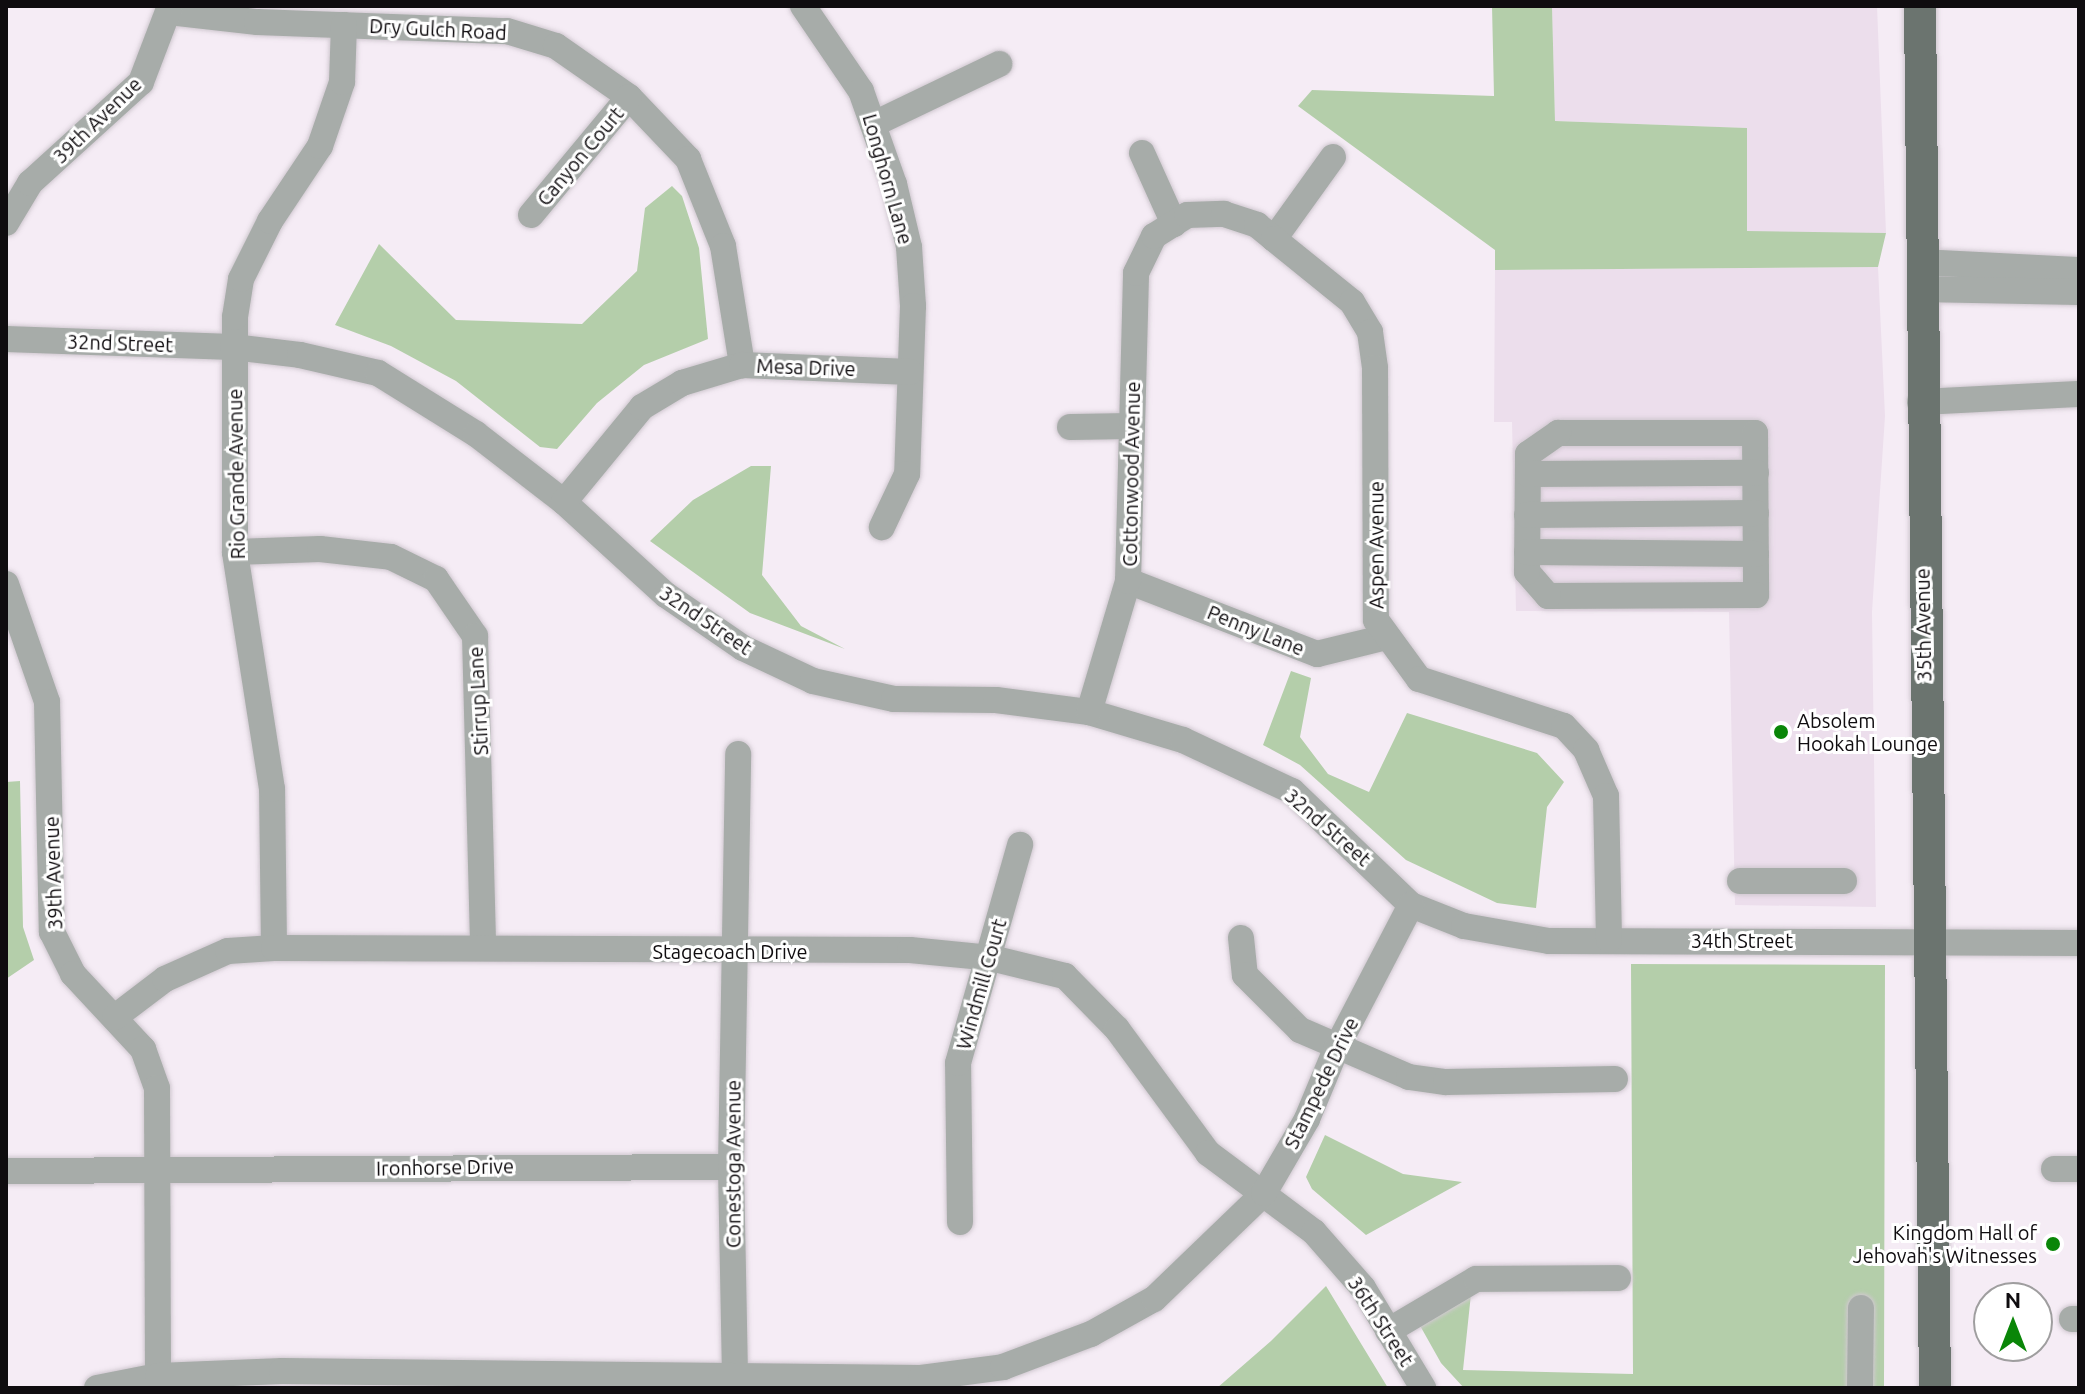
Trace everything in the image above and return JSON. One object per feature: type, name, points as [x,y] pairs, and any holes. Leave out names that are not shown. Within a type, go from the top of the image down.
[{"type":"main road","name":"35th Avenue","points":[[1920,6],[1920,402],[1935,1388]]},
{"type":"street","name":"Longhorn Lane","points":[[803,6],[861,91],[874,124],[909,247],[907,474],[882,527]]},
{"type":"street","name":"Dry Gulch Road","points":[[170,9],[257,22],[507,31],[556,46],[629,97],[688,159],[723,246],[742,365]]},
{"type":"street","name":"39th Avenue","points":[[6,223],[30,183],[141,82],[170,9]]},
{"type":"street","name":"Rio Grande Avenue","points":[[274,948],[272,789],[235,552],[233,347],[241,279],[270,221],[320,146],[338,95],[344,25]]},
{"type":"street","points":[[874,124],[999,64]]},
{"type":"street","name":"Canyon Court","points":[[531,215],[629,97]]},
{"type":"street","points":[[1142,153],[1164,230]]},
{"type":"street","points":[[1274,239],[1333,157]]},
{"type":"street","name":"Aspen Avenue","points":[[1164,230],[1187,215],[1224,214],[1257,225],[1352,302],[1370,332],[1375,368],[1376,620],[1419,679],[1564,726],[1586,750],[1606,796],[1609,940]]},
{"type":"street","name":"Cottonwood Avenue","points":[[1089,712],[1128,581],[1136,273],[1164,230]]},
{"type":"street","points":[[1920,275],[2078,281]]},
{"type":"street","name":"32nd Street","points":[[6,339],[233,347],[300,355],[378,373],[476,434],[564,502],[666,595],[743,648],[813,681],[894,699],[996,700],[1089,712],[1183,740],[1292,791],[1411,905]]},
{"type":"street","name":"Mesa Drive","points":[[564,502],[642,407],[682,383],[742,365],[910,372]]},
{"type":"street","points":[[1920,402],[2079,394]]},
{"type":"street","points":[[1070,427],[1132,426]]},
{"type":"street","points":[[1558,433],[1755,433],[1756,595],[1548,596],[1527,572],[1528,474],[1528,454],[1558,433]]},
{"type":"street","points":[[1528,474],[1756,473]]},
{"type":"street","points":[[1527,515],[1756,513]]},
{"type":"street","name":"Stirrup Lane","points":[[235,552],[320,549],[391,557],[436,579],[475,636],[483,946]]},
{"type":"street","points":[[1527,552],[1756,554]]},
{"type":"street","name":"Penny Lane","points":[[1128,581],[1317,654],[1387,637]]},
{"type":"street","name":"39th Avenue","points":[[6,584],[47,702],[52,932],[73,974],[143,1049],[157,1088],[158,1382]]},
{"type":"street","name":"Conestoga Avenue","points":[[735,1376],[731,1167],[738,754]]},
{"type":"street","name":"Windmill Court","points":[[960,1222],[958,1063],[991,958],[1020,845]]},
{"type":"street","points":[[1740,881],[1844,881]]},
{"type":"street","name":"34th Street","points":[[1411,905],[1464,926],[1549,941],[1930,940],[2079,943]]},
{"type":"street","name":"Stampede Drive","points":[[97,1388],[158,1382],[735,1376],[921,1383],[1003,1367],[1091,1334],[1154,1299],[1264,1193],[1307,1119],[1337,1047],[1411,905]]},
{"type":"street","points":[[1241,938],[1245,975],[1266,1002],[1300,1030],[1409,1077],[1446,1082],[1615,1079]]},
{"type":"street","name":"Stagecoach Drive","points":[[115,1017],[165,979],[216,956],[274,948],[483,946],[737,952],[910,950],[991,958],[1065,976],[1117,1029],[1208,1153],[1264,1193]]},
{"type":"street","name":"Ironhorse Drive","points":[[6,1171],[731,1167]]},
{"type":"street","name":"36th Street","points":[[1264,1193],[1314,1232],[1363,1288],[1423,1388]]},
{"type":"street","points":[[1388,1331],[1476,1279],[1618,1278]]},
{"type":"street","points":[[1860,1388],[1861,1308]]},
{"type":"shaded area","points":[[1552,6],[1877,6],[1886,233],[1747,232],[1746,128],[1555,121]]},
{"type":"shaded area","points":[[1878,267],[1885,416],[1872,612],[1876,907],[1735,905],[1729,612],[1516,611],[1512,422],[1494,422],[1495,270]]},
{"type":"green space","points":[[1492,6],[1552,6],[1555,121],[1747,128],[1747,231],[1886,233],[1878,267],[1495,270],[1495,250],[1298,106],[1312,90],[1494,96]]},
{"type":"green space","points":[[672,186],[682,196],[699,248],[708,339],[644,365],[597,403],[557,449],[540,447],[456,381],[391,346],[335,325],[379,244],[456,320],[582,324],[637,271],[645,208]]},
{"type":"green space","points":[[751,466],[771,466],[762,575],[801,626],[845,649],[750,613],[650,541],[693,500]]},
{"type":"green space","points":[[1291,671],[1311,678],[1300,737],[1328,774],[1369,792],[1407,713],[1537,753],[1564,782],[1547,807],[1536,908],[1497,903],[1406,860],[1300,765],[1263,745]]},
{"type":"green space","points":[[20,781],[23,927],[34,960],[6,979],[6,782]]},
{"type":"green space","points":[[1631,964],[1885,965],[1884,1388],[1464,1388],[1441,1363],[1418,1322],[1471,1294],[1463,1370],[1633,1374]]},
{"type":"green space","points":[[1325,1135],[1403,1174],[1462,1182],[1366,1235],[1312,1189],[1306,1177]]},
{"type":"green space","points":[[1326,1286],[1388,1388],[1217,1388],[1271,1341]]},
{"type":"place","name":"Absolem Hookah Lounge","points":[[1781,732]]},
{"type":"place","name":"Kingdom Hall of Jehovah's Witnesses","points":[[2053,1244]]}]
